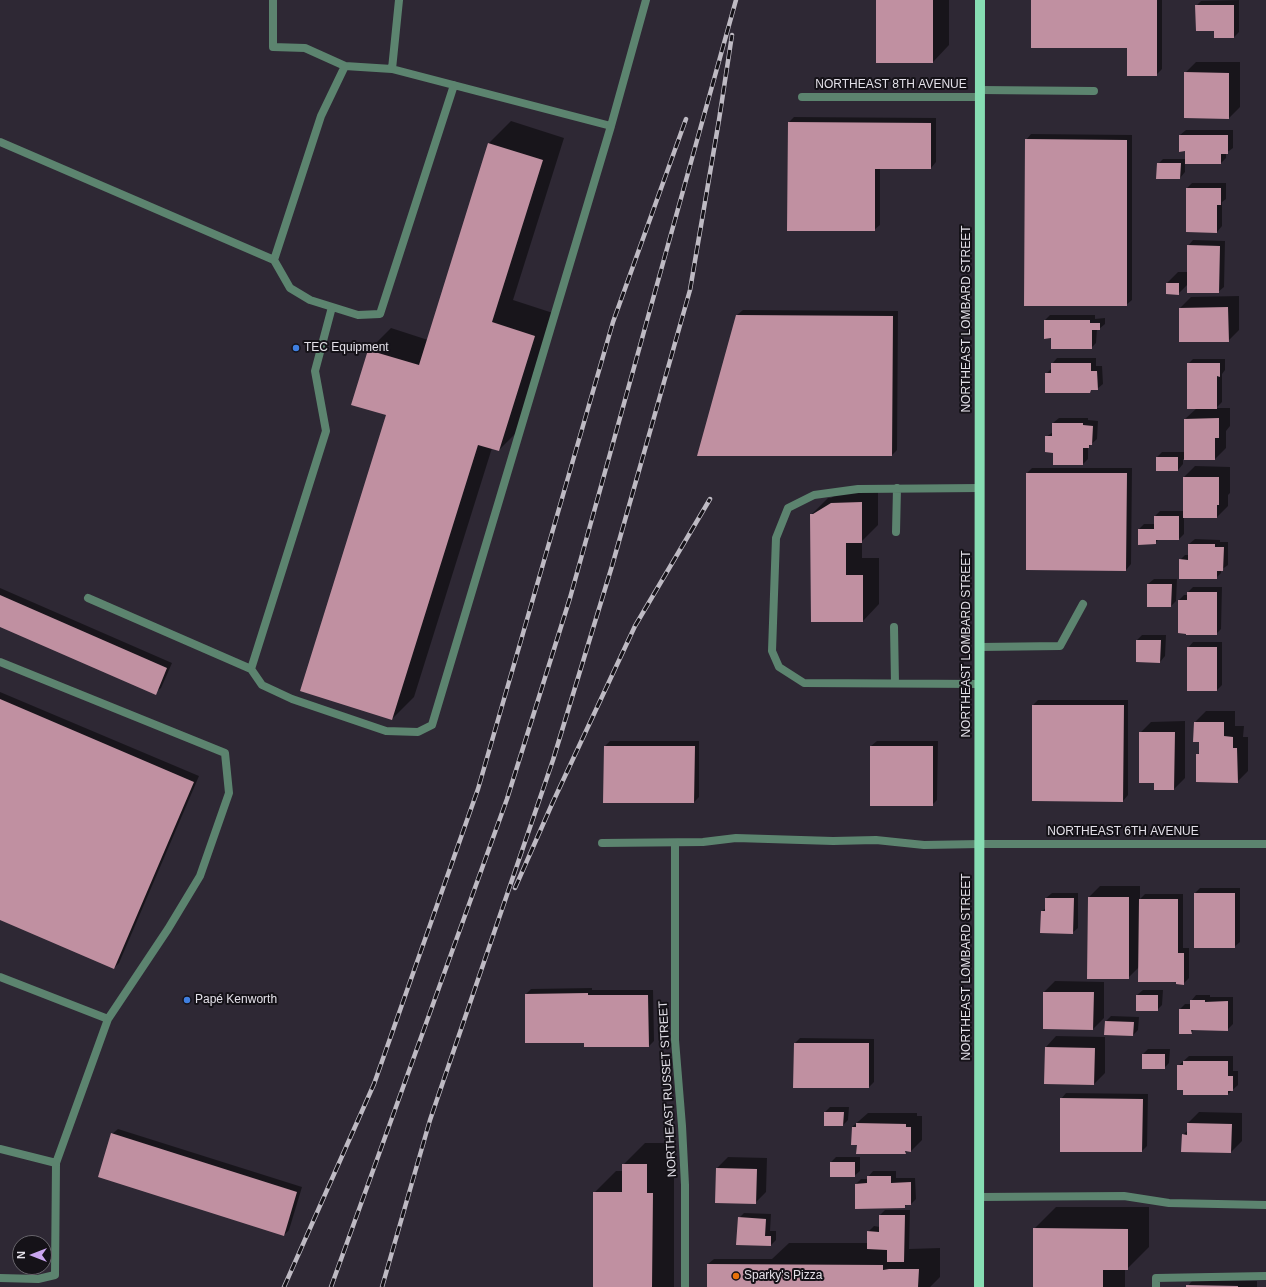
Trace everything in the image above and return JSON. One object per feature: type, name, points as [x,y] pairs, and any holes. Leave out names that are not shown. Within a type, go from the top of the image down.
[{"type":"main road","name":"NORTHEAST LOMBARD STREET","points":[[978,1287],[980,844],[980,0]]},
{"type":"street","points":[[273,0],[273,47],[305,48],[345,66],[392,69],[611,126]]},
{"type":"street","points":[[392,69],[399,0]]},
{"type":"street","points":[[88,598],[251,669],[262,685],[292,699],[386,731],[418,732],[432,725],[611,126],[646,0]]},
{"type":"street","points":[[274,260],[321,116],[345,66]]},
{"type":"street","points":[[0,142],[274,260],[290,288],[310,300],[358,315],[380,314],[454,85]]},
{"type":"street","name":"NORTHEAST 8TH AVENUE","points":[[802,98],[1094,91]]},
{"type":"street","points":[[251,669],[326,431],[315,371],[332,307]]},
{"type":"street","points":[[896,532],[897,488]]},
{"type":"street","points":[[980,488],[858,489],[814,495],[788,508],[776,538],[772,651],[779,667],[804,683],[980,684]]},
{"type":"street","points":[[980,647],[1060,646],[1083,604]]},
{"type":"street","points":[[894,627],[894,683]]},
{"type":"street","points":[[0,662],[224,753],[230,793],[200,876],[168,929],[108,1019],[56,1163],[55,1275],[38,1279],[0,1278]]},
{"type":"street","name":"NORTHEAST 6TH AVENUE","points":[[602,843],[703,842],[736,838],[834,841],[876,840],[924,845],[1266,844]]},
{"type":"street","name":"NORTHEAST RUSSET STREET","points":[[675,842],[675,1040],[685,1185],[685,1287]]},
{"type":"street","points":[[0,976],[108,1019]]},
{"type":"street","points":[[0,1149],[56,1163]]},
{"type":"street","points":[[979,1197],[1124,1196],[1169,1203],[1266,1205]]},
{"type":"street","points":[[1156,1287],[1156,1278],[1266,1276]]},
{"type":"building","points":[[876,0],[933,0],[933,63],[876,63]]},
{"type":"building","points":[[1031,0],[1157,0],[1157,76],[1127,76],[1127,48],[1031,48]]},
{"type":"building","points":[[1195,5],[1234,5],[1234,38],[1214,38],[1214,31],[1196,31]]},
{"type":"building","points":[[1184,72],[1229,73],[1229,119],[1184,118]]},
{"type":"building","points":[[788,122],[931,123],[931,169],[875,169],[875,231],[787,231]]},
{"type":"building","points":[[1179,135],[1228,135],[1228,154],[1221,154],[1221,164],[1185,164],[1185,151],[1179,152]]},
{"type":"building","points":[[1025,139],[1127,140],[1127,306],[1024,306]]},
{"type":"building","points":[[488,143],[543,160],[492,322],[535,336],[499,451],[478,445],[392,720],[300,691],[386,415],[351,405],[368,350],[419,365]]},
{"type":"building","points":[[1157,163],[1181,163],[1180,179],[1156,179]]},
{"type":"building","points":[[1186,188],[1221,188],[1221,205],[1217,205],[1217,233],[1186,232]]},
{"type":"building","points":[[1187,245],[1220,246],[1219,293],[1187,293]]},
{"type":"building","points":[[1166,283],[1179,283],[1179,295],[1166,294]]},
{"type":"building","points":[[1228,307],[1229,342],[1179,342],[1179,308]]},
{"type":"building","points":[[736,315],[893,316],[892,456],[697,456]]},
{"type":"building","points":[[1044,320],[1090,320],[1090,323],[1100,323],[1100,330],[1092,330],[1092,349],[1051,349],[1051,338],[1044,339]]},
{"type":"building","points":[[1051,363],[1091,363],[1091,371],[1097,371],[1098,390],[1091,390],[1090,393],[1045,393],[1045,373],[1051,373]]},
{"type":"building","points":[[1187,363],[1220,363],[1220,377],[1217,376],[1217,409],[1187,409]]},
{"type":"building","points":[[1219,418],[1219,438],[1215,438],[1215,460],[1184,460],[1184,419]]},
{"type":"building","points":[[1052,423],[1083,423],[1083,425],[1093,426],[1092,445],[1089,445],[1089,448],[1083,448],[1083,465],[1053,465],[1053,453],[1045,452],[1045,436],[1052,436]]},
{"type":"building","points":[[1156,457],[1178,457],[1178,471],[1156,471]]},
{"type":"building","points":[[1026,473],[1127,473],[1126,571],[1026,570]]},
{"type":"building","points":[[1183,477],[1219,477],[1219,505],[1217,505],[1217,518],[1183,518]]},
{"type":"building","points":[[862,502],[862,543],[846,543],[846,575],[863,575],[863,622],[811,622],[810,514],[813,514],[831,503]]},
{"type":"building","points":[[1154,516],[1179,516],[1179,540],[1156,540],[1156,544],[1138,545],[1138,529],[1154,529]]},
{"type":"building","points":[[1188,544],[1215,544],[1215,547],[1224,547],[1223,571],[1217,571],[1217,579],[1179,579],[1179,559],[1188,560]]},
{"type":"building","points":[[1147,584],[1172,584],[1171,607],[1147,607]]},
{"type":"building","points":[[1187,592],[1217,592],[1217,635],[1186,635],[1178,633],[1178,600],[1187,600]]},
{"type":"building","points":[[0,595],[167,668],[156,695],[0,627]]},
{"type":"building","points":[[1136,640],[1161,640],[1160,663],[1136,662]]},
{"type":"building","points":[[1187,647],[1217,647],[1217,691],[1187,691]]},
{"type":"building","points":[[0,699],[194,782],[114,969],[0,920]]},
{"type":"building","points":[[1032,705],[1124,705],[1123,802],[1032,801]]},
{"type":"building","points":[[1194,722],[1224,722],[1224,736],[1233,737],[1233,748],[1237,748],[1238,783],[1196,782],[1196,754],[1199,754],[1199,742],[1193,742]]},
{"type":"building","points":[[1139,732],[1175,732],[1174,790],[1154,790],[1154,783],[1139,783]]},
{"type":"building","points":[[604,746],[695,746],[694,803],[603,803]]},
{"type":"building","points":[[870,746],[933,746],[933,806],[870,806]]},
{"type":"building","points":[[1194,893],[1235,893],[1235,948],[1194,948]]},
{"type":"building","points":[[1088,897],[1129,897],[1129,979],[1087,979]]},
{"type":"building","points":[[1045,898],[1074,898],[1073,934],[1040,933],[1041,911],[1045,911]]},
{"type":"building","points":[[1139,899],[1178,899],[1178,953],[1184,953],[1184,985],[1176,984],[1176,982],[1138,982]]},
{"type":"building","points":[[1043,992],[1094,992],[1093,1030],[1043,1029]]},
{"type":"building","points":[[588,993],[588,995],[648,995],[649,1047],[584,1047],[584,1043],[525,1043],[525,994]]},
{"type":"building","points":[[1136,995],[1158,995],[1158,1011],[1136,1011]]},
{"type":"building","points":[[1190,1000],[1205,1000],[1205,1002],[1228,1001],[1228,1031],[1191,1030],[1192,1034],[1179,1034],[1179,1009],[1190,1009]]},
{"type":"building","points":[[1105,1021],[1134,1022],[1133,1036],[1104,1035]]},
{"type":"building","points":[[794,1043],[869,1043],[869,1088],[793,1088]]},
{"type":"building","points":[[1045,1047],[1095,1048],[1094,1085],[1044,1084]]},
{"type":"building","points":[[1142,1054],[1165,1054],[1165,1069],[1142,1069]]},
{"type":"building","points":[[1183,1061],[1228,1061],[1228,1076],[1233,1076],[1233,1091],[1228,1091],[1228,1095],[1183,1095],[1183,1090],[1177,1090],[1177,1065],[1183,1065]]},
{"type":"building","points":[[1060,1098],[1143,1099],[1142,1152],[1060,1152]]},
{"type":"building","points":[[824,1112],[844,1112],[843,1126],[824,1126]]},
{"type":"building","points":[[856,1123],[906,1124],[906,1127],[911,1127],[911,1152],[905,1151],[906,1154],[856,1154],[857,1145],[851,1145],[852,1127],[856,1127]]},
{"type":"building","points":[[1187,1123],[1232,1124],[1231,1153],[1181,1152],[1182,1134],[1187,1135]]},
{"type":"building","points":[[111,1133],[297,1192],[284,1236],[98,1177]]},
{"type":"building","points":[[830,1162],[855,1162],[855,1177],[830,1177]]},
{"type":"building","points":[[622,1164],[647,1164],[647,1193],[653,1193],[652,1287],[593,1287],[593,1192],[622,1192]]},
{"type":"building","points":[[716,1168],[757,1169],[756,1204],[715,1203]]},
{"type":"building","points":[[867,1176],[891,1176],[891,1183],[911,1182],[911,1205],[905,1205],[905,1208],[855,1209],[855,1184],[867,1183]]},
{"type":"building","points":[[879,1215],[905,1215],[904,1262],[887,1262],[887,1250],[867,1249],[867,1231],[879,1232]]},
{"type":"building","points":[[738,1217],[766,1219],[765,1236],[771,1236],[771,1246],[736,1245]]},
{"type":"building","points":[[1033,1228],[1128,1229],[1128,1270],[1103,1270],[1103,1287],[1033,1287]]},
{"type":"building","points":[[707,1264],[883,1265],[883,1270],[919,1269],[918,1287],[707,1287]]},
{"type":"building","points":[[1186,1285],[1238,1286],[1238,1287],[1186,1287]]},
{"type":"railway","points":[[331,1287],[507,799],[570,598],[736,0]]},
{"type":"railway","points":[[382,1287],[430,1120],[553,760],[612,566],[690,290],[732,35]]},
{"type":"railway","points":[[284,1287],[374,1084],[478,789],[613,322],[686,119]]},
{"type":"railway","points":[[515,888],[552,804],[635,626],[710,499]]},
{"type":"place","name":"TEC Equipment","points":[[296,348]]},
{"type":"place","name":"Papé Kenworth","points":[[187,1000]]},
{"type":"place","name":"Sparky's Pizza","points":[[736,1276]]}]
